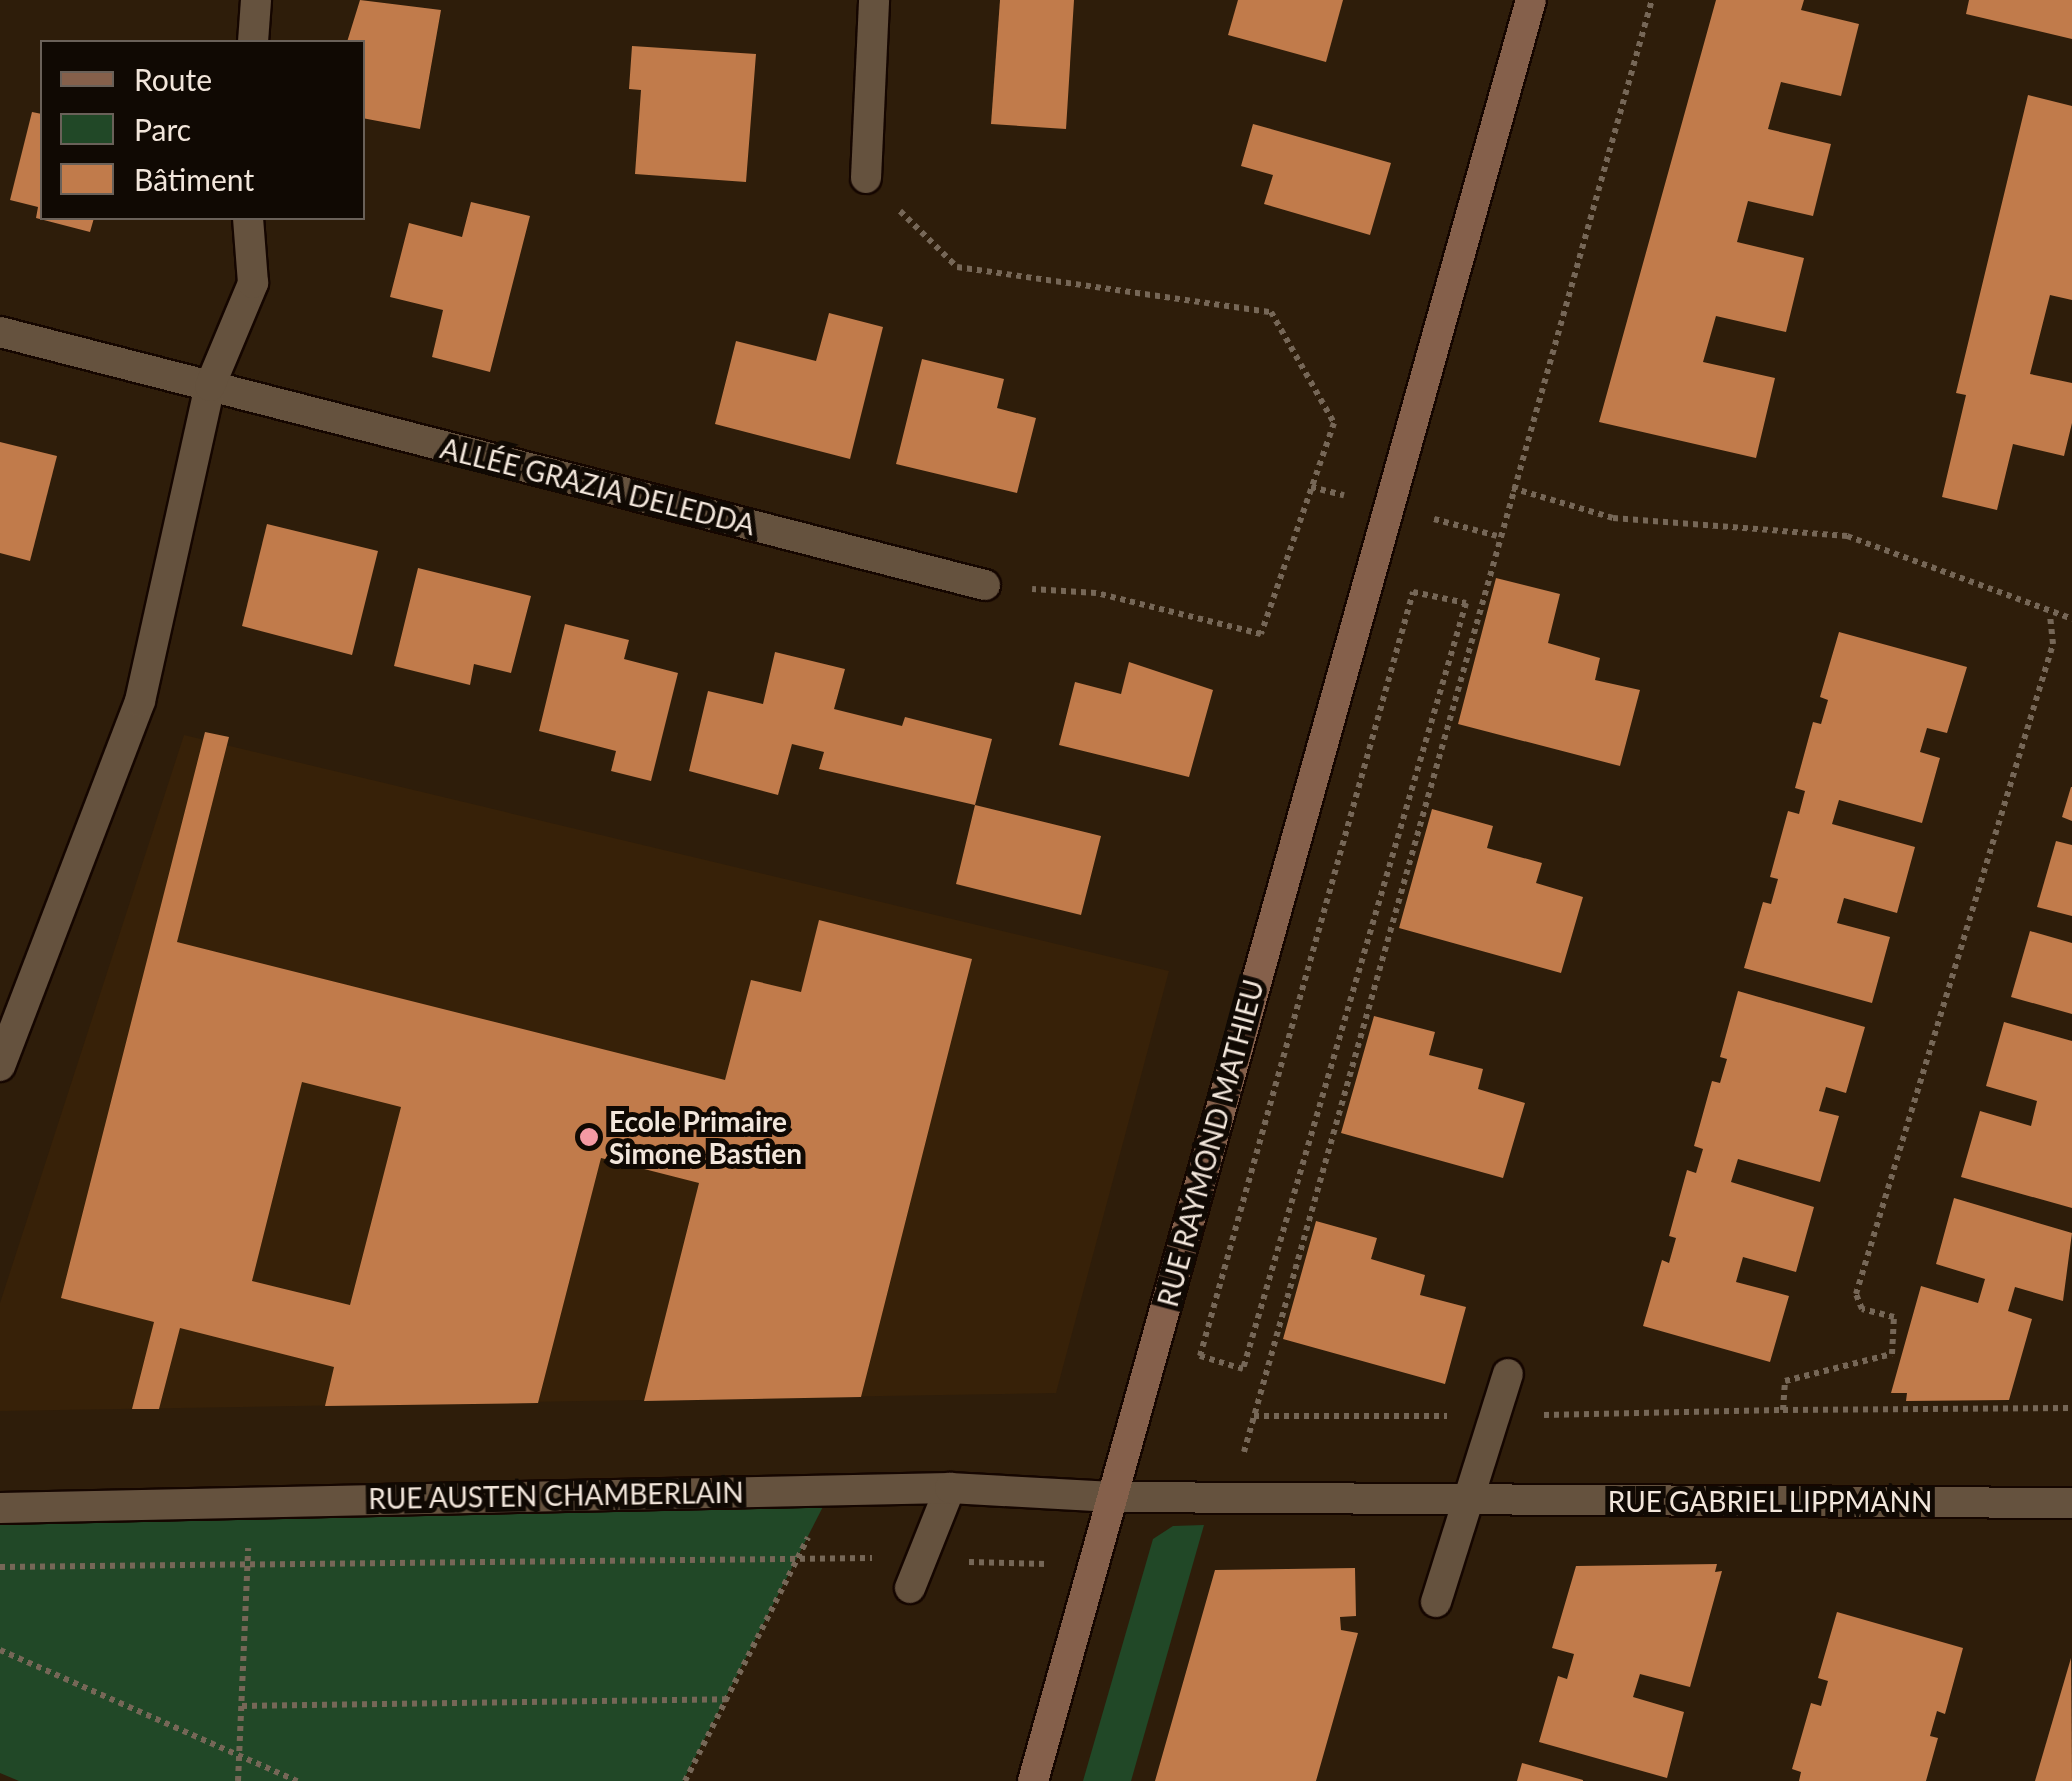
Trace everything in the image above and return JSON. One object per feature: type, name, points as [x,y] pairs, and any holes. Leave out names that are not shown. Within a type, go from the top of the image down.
[{"type":"street","points":[[254,40],[256,0]]},
{"type":"street","points":[[866,178],[874,0]]},
{"type":"street","name":"RUE RAYMOND MATHIEU","points":[[1033,1781],[1531,0]]},
{"type":"street","points":[[0,1066],[140,701],[210,386],[252,283],[248,220]]},
{"type":"street","name":"ALLÉE GRAZIA DELEDDA","points":[[0,332],[986,586]]},
{"type":"street","points":[[1436,1602],[1508,1374]]},
{"type":"street","points":[[915,1574],[950,1488]]},
{"type":"street","name":"RUE AUSTEN CHAMBERLAIN","points":[[0,1508],[832,1489],[950,1488],[1113,1496]]},
{"type":"street","name":"RUE GABRIEL LIPPMANN","points":[[1113,1496],[2072,1503]]},
{"type":"path","points":[[1231,1498],[1652,0]]},
{"type":"path","points":[[866,178],[957,267],[1271,312],[1334,422],[1261,634],[1096,593],[986,586]]},
{"type":"path","points":[[1512,488],[1613,518],[1847,536],[2050,616],[2072,619]]},
{"type":"path","points":[[1413,592],[1466,604],[1243,1369],[1200,1356],[1413,592]]},
{"type":"path","points":[[1783,1410],[1785,1380],[1892,1354],[1894,1317],[1862,1309],[1856,1294],[2053,644],[2050,616]]},
{"type":"path","points":[[1254,1416],[2072,1408]]},
{"type":"path","points":[[685,1781],[832,1489]]},
{"type":"path","points":[[238,1781],[243,1757],[250,1502]]},
{"type":"path","points":[[0,1567],[248,1566],[800,1554],[915,1574],[1093,1566]]},
{"type":"path","points":[[0,1650],[297,1781]]},
{"type":"path","points":[[242,1706],[728,1698]]},
{"type":"shaded area","name":"Ecole Primaire Simone Bastien","points":[[184,735],[1169,971],[1056,1393],[0,1411],[0,1303]]},
{"type":"green space","points":[[832,1489],[683,1781],[19,1781],[0,1773],[0,1508]]},
{"type":"green space","points":[[1204,1525],[1131,1781],[1083,1781],[1153,1539],[1173,1526]]},
{"type":"building","points":[[360,0],[441,10],[420,129],[365,119],[365,40],[348,40]]},
{"type":"building","points":[[1000,0],[1074,0],[1066,129],[991,124]]},
{"type":"building","points":[[1238,0],[1343,0],[1326,62],[1228,35]]},
{"type":"building","points":[[1716,0],[1804,0],[1801,10],[1859,24],[1841,96],[1781,82],[1768,129],[1831,144],[1813,216],[1748,201],[1737,242],[1804,258],[1786,332],[1716,316],[1703,362],[1775,378],[1756,458],[1599,422]]},
{"type":"building","points":[[1969,0],[2072,0],[2072,39],[1966,14]]},
{"type":"building","points":[[632,46],[756,54],[746,182],[635,174],[641,90],[629,89]]},
{"type":"building","points":[[2028,95],[2072,106],[2072,300],[2050,295],[2030,374],[2072,383],[2072,423],[2064,456],[2013,444],[1997,510],[1942,497],[1966,395],[1956,393]]},
{"type":"building","points":[[32,112],[40,114],[40,219],[36,218],[38,207],[10,200]]},
{"type":"building","points":[[1253,124],[1391,163],[1370,235],[1264,204],[1273,175],[1241,166]]},
{"type":"building","points":[[471,202],[530,216],[490,372],[432,357],[443,310],[390,297],[409,223],[462,237]]},
{"type":"building","points":[[44,220],[93,220],[90,232]]},
{"type":"building","points":[[829,313],[883,327],[850,459],[715,424],[736,341],[816,361]]},
{"type":"building","points":[[922,359],[1004,379],[997,408],[1036,418],[1017,493],[896,464]]},
{"type":"building","points":[[0,442],[57,456],[30,561],[0,553]]},
{"type":"building","points":[[267,524],[378,551],[352,655],[242,626]]},
{"type":"building","points":[[418,568],[531,596],[511,673],[474,664],[470,685],[394,666]]},
{"type":"building","points":[[1496,578],[1560,594],[1548,643],[1600,658],[1595,680],[1640,690],[1620,766],[1458,724]]},
{"type":"building","points":[[565,624],[629,640],[624,659],[678,673],[651,781],[611,771],[616,751],[539,731]]},
{"type":"building","points":[[1839,632],[1967,667],[1947,733],[1927,728],[1920,752],[1940,758],[1922,823],[1839,800],[1832,824],[1915,847],[1897,913],[1844,898],[1837,923],[1890,937],[1872,1003],[1744,968],[1763,902],[1771,904],[1778,879],[1770,877],[1788,811],[1799,814],[1805,791],[1795,788],[1813,722],[1821,724],[1828,700],[1820,697]]},
{"type":"building","points":[[775,652],[845,669],[834,709],[902,726],[905,717],[992,739],[975,805],[819,769],[824,752],[792,744],[778,795],[689,771],[708,691],[763,704]]},
{"type":"building","points":[[1129,662],[1213,690],[1189,777],[1059,745],[1075,682],[1121,694]]},
{"type":"building","points":[[205,732],[229,737],[177,942],[725,1080],[751,980],[801,992],[819,920],[972,959],[861,1397],[644,1401],[699,1183],[601,1158],[538,1403],[325,1406],[334,1367],[180,1328],[159,1409],[132,1409],[154,1322],[61,1298]],"holes":[[[302,1082],[401,1107],[350,1305],[252,1281]]]},
{"type":"building","points":[[2072,787],[2072,821],[2062,817]]},
{"type":"building","points":[[975,805],[1101,836],[1081,915],[956,884]]},
{"type":"building","points":[[1432,809],[1493,826],[1487,848],[1542,863],[1536,883],[1583,897],[1561,973],[1399,928]]},
{"type":"building","points":[[2056,841],[2072,845],[2072,916],[2037,907]]},
{"type":"building","points":[[2030,931],[2072,943],[2072,1014],[2011,997]]},
{"type":"building","points":[[1738,991],[1865,1027],[1846,1093],[1826,1087],[1819,1111],[1839,1116],[1820,1182],[1738,1159],[1731,1182],[1814,1207],[1796,1272],[1743,1257],[1736,1282],[1789,1296],[1770,1362],[1643,1326],[1662,1260],[1669,1263],[1676,1238],[1669,1236],[1687,1170],[1696,1173],[1703,1149],[1694,1146],[1712,1081],[1720,1083],[1727,1059],[1720,1057]]},
{"type":"building","points":[[1374,1016],[1435,1032],[1429,1055],[1483,1069],[1478,1089],[1525,1103],[1503,1178],[1341,1133]]},
{"type":"building","points":[[2004,1022],[2072,1041],[2072,1208],[1961,1177],[1980,1111],[2031,1126],[2037,1101],[1986,1086]]},
{"type":"building","points":[[1954,1198],[2072,1233],[2063,1301],[2015,1287],[2008,1311],[2032,1319],[2009,1400],[1906,1401],[1907,1393],[1891,1393],[1921,1286],[1978,1303],[1985,1279],[1936,1264]]},
{"type":"building","points":[[1316,1221],[1377,1238],[1371,1259],[1425,1275],[1420,1295],[1466,1307],[1445,1384],[1283,1339]]},
{"type":"building","points":[[1717,1564],[1715,1572],[1722,1571],[1690,1687],[1640,1674],[1633,1697],[1684,1712],[1667,1778],[1539,1742],[1558,1676],[1567,1679],[1574,1654],[1552,1648],[1576,1566]]},
{"type":"building","points":[[1355,1568],[1356,1616],[1340,1617],[1341,1630],[1358,1633],[1316,1781],[1155,1781],[1215,1570]]},
{"type":"building","points":[[1837,1612],[1963,1648],[1945,1714],[1937,1711],[1930,1736],[1938,1738],[1926,1781],[1799,1781],[1801,1772],[1792,1769],[1811,1703],[1821,1706],[1828,1681],[1818,1678]]},
{"type":"building","points":[[2071,1658],[2072,1781],[2035,1781]]},
{"type":"building","points":[[1522,1763],[1583,1780],[1583,1781],[1517,1781]]},
{"type":"place","name":"Ecole Primaire Simone Bastien","points":[[589,1137]]}]
